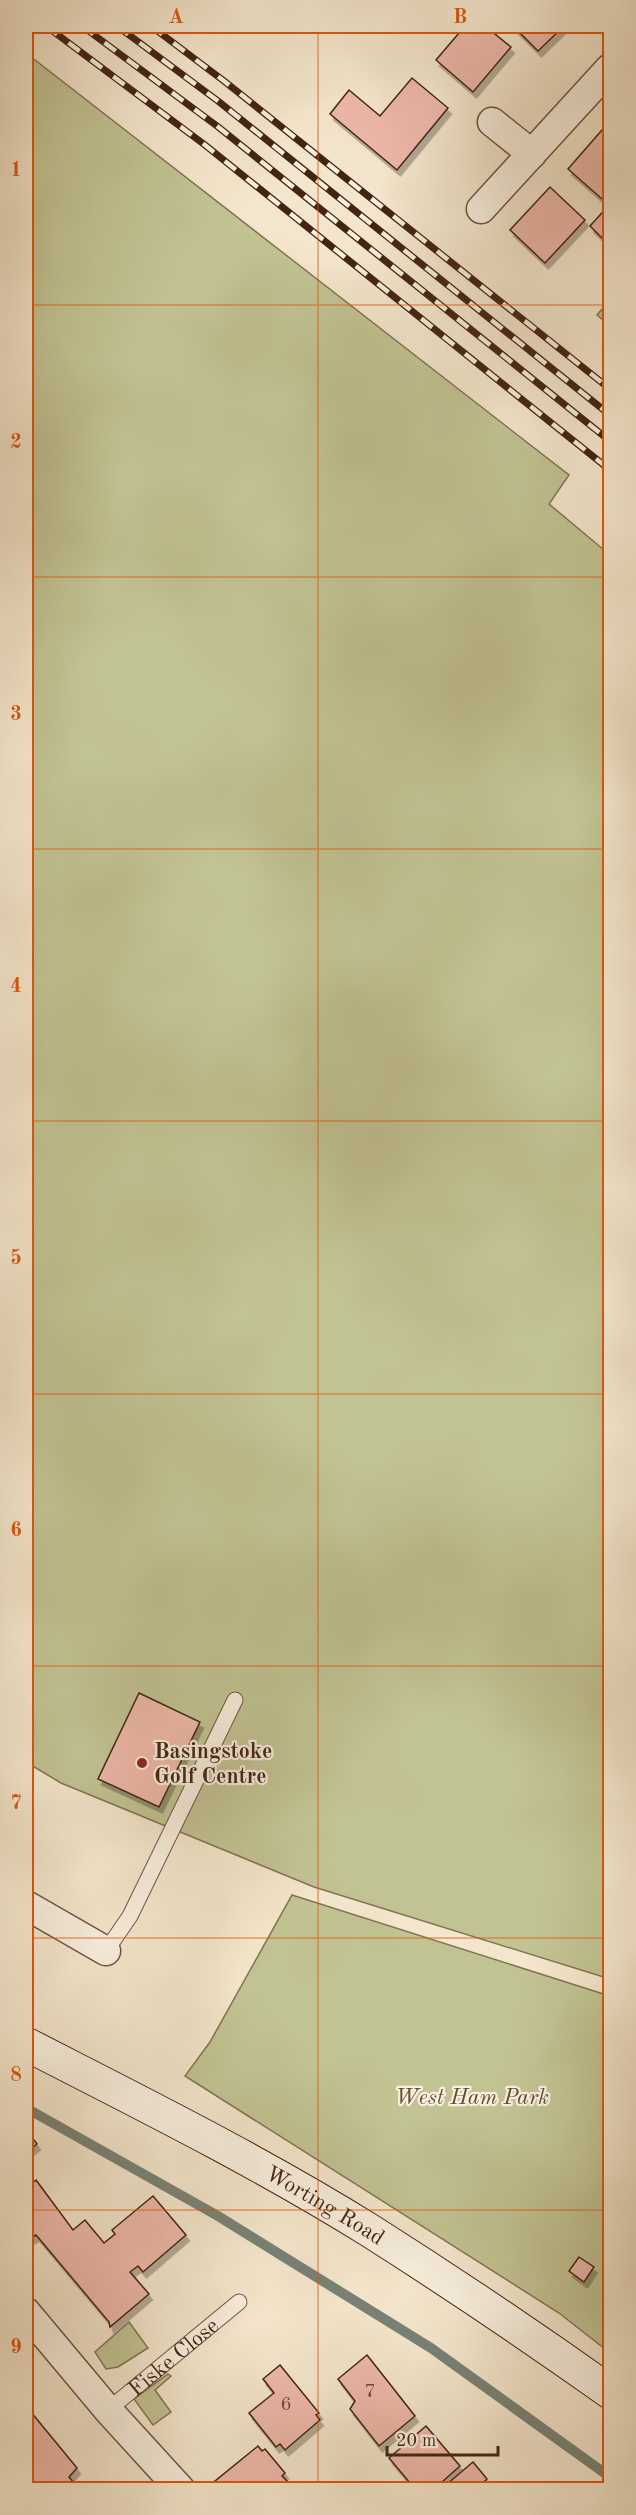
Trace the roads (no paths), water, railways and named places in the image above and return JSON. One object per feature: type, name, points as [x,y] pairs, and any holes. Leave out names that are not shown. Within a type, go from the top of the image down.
[{"type":"main road","name":"Worting Road","points":[[26,2044],[258,2166],[367,2229],[507,2319],[610,2392]]},
{"type":"street","points":[[481,209],[610,68]]},
{"type":"street","points":[[492,122],[532,154]]},
{"type":"street","points":[[26,1905],[106,1951]]},
{"type":"street","name":"Fiske Close","points":[[26,2312],[108,2410],[182,2490]]},
{"type":"lane","points":[[106,1951],[130,1916],[235,1700]]},
{"type":"lane","name":"Fiske Close","points":[[108,2410],[238,2302]]},
{"type":"waterway","points":[[26,2108],[218,2216],[431,2348],[610,2477]]},
{"type":"railway","points":[[46,26],[205,145],[610,470]]},
{"type":"railway","points":[[82,26],[217,126],[610,441]]},
{"type":"railway","points":[[117,26],[218,101],[610,415]]},
{"type":"railway","points":[[151,26],[224,81],[610,389]]},
{"type":"place","name":"Basingstoke Golf Centre","points":[[142,1763]]},
{"type":"park label","name":"West Ham Park","points":[[472,2096]]}]
